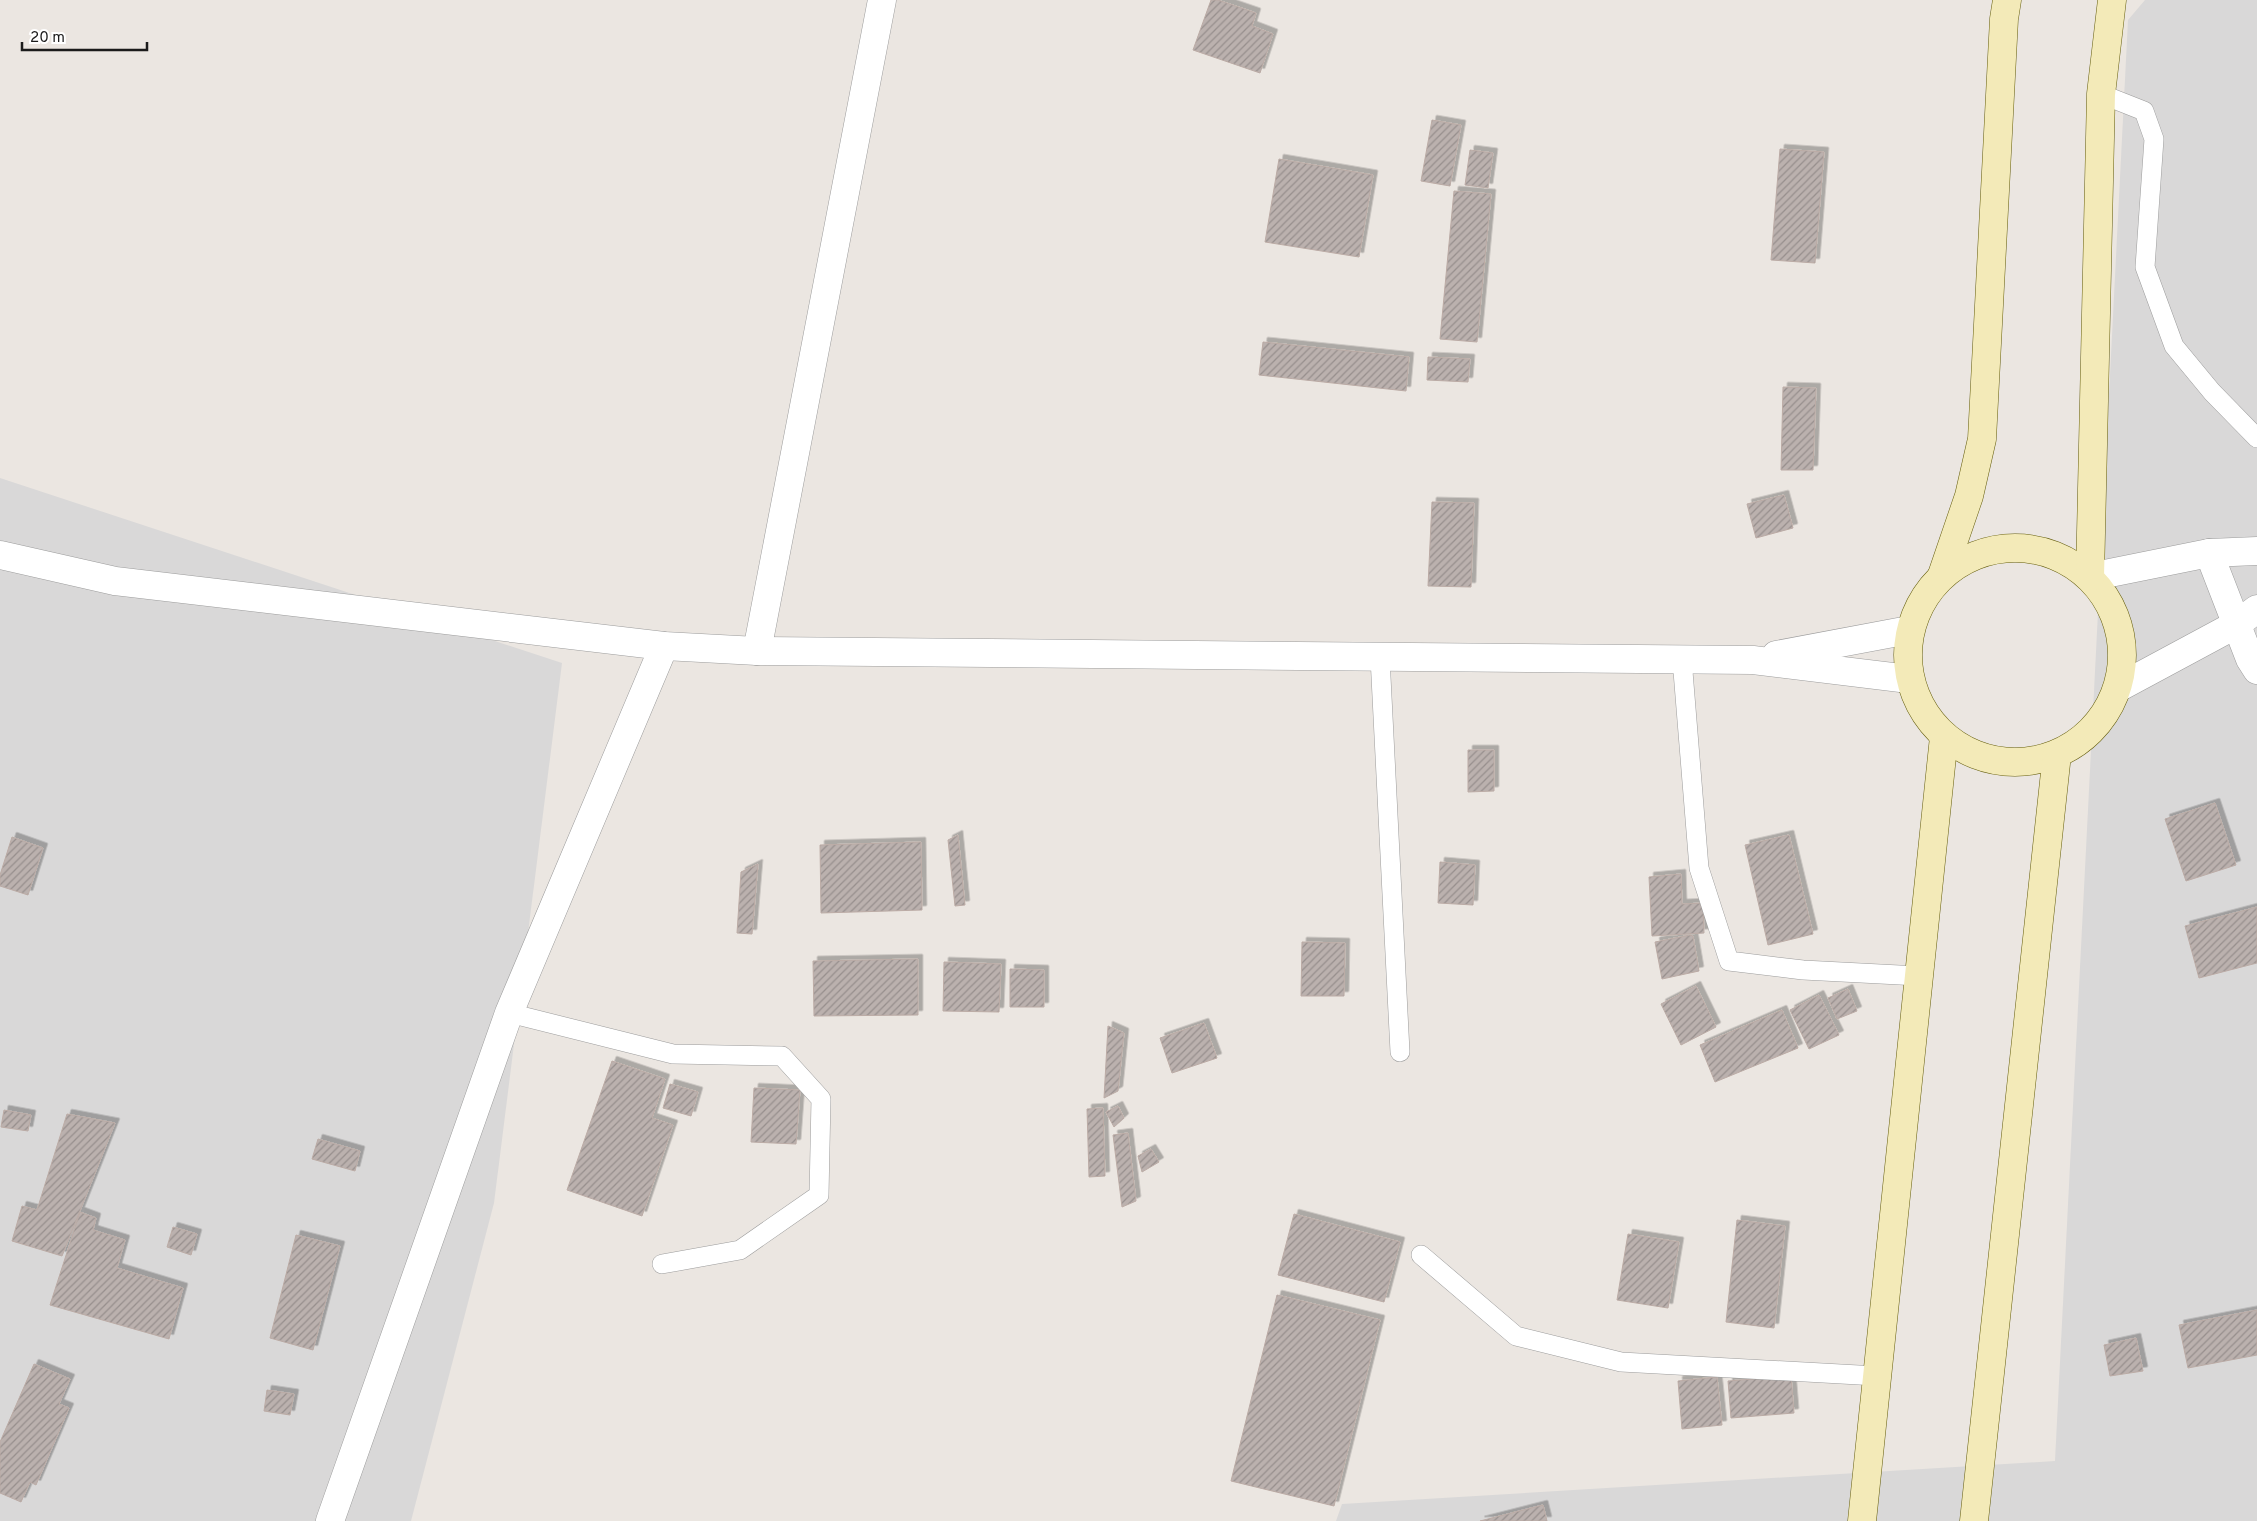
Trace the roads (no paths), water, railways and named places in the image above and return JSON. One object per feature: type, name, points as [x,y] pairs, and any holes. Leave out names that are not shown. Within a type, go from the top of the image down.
[{"type":"main road","points":[[1942,575],[1980,553],[2009,547],[2038,549],[2066,559],[2090,577],[2112,606],[2123,641],[2118,688],[2095,728],[2057,754],[2028,762],[1998,762],[1970,754],[1944,737],[1916,700],[1909,679],[1906,653],[1909,630],[1916,611],[1942,575],[1969,496],[1982,439],[2004,19],[2007,0]]},
{"type":"main road","points":[[2090,577],[2101,94],[2112,0]]},
{"type":"main road","points":[[1862,1521],[1944,737]]},
{"type":"main road","points":[[1974,1521],[2057,754]]},
{"type":"street","points":[[758,651],[882,0]]},
{"type":"street","points":[[2090,577],[2209,553],[2257,551]]},
{"type":"street","points":[[2209,553],[2247,616],[2250,659],[2257,670]]},
{"type":"street","points":[[0,555],[115,581],[664,646],[758,651],[1753,660],[1909,679]]},
{"type":"street","points":[[2118,688],[2247,616]]},
{"type":"street","points":[[1753,660],[1909,630]]},
{"type":"street","points":[[330,1521],[509,1013],[664,646]]},
{"type":"lane","points":[[2101,94],[2144,111],[2154,139],[2145,267],[2174,346],[2212,392],[2257,438]]},
{"type":"lane","points":[[1380,656],[1400,1052]]},
{"type":"lane","points":[[1682,659],[1699,868],[1729,961],[1804,970],[1919,976]]},
{"type":"lane","points":[[509,1013],[673,1054],[782,1056],[821,1100],[819,1195],[740,1250],[662,1264]]},
{"type":"lane","points":[[1421,1255],[1516,1336],[1621,1362],[1877,1376]]}]
